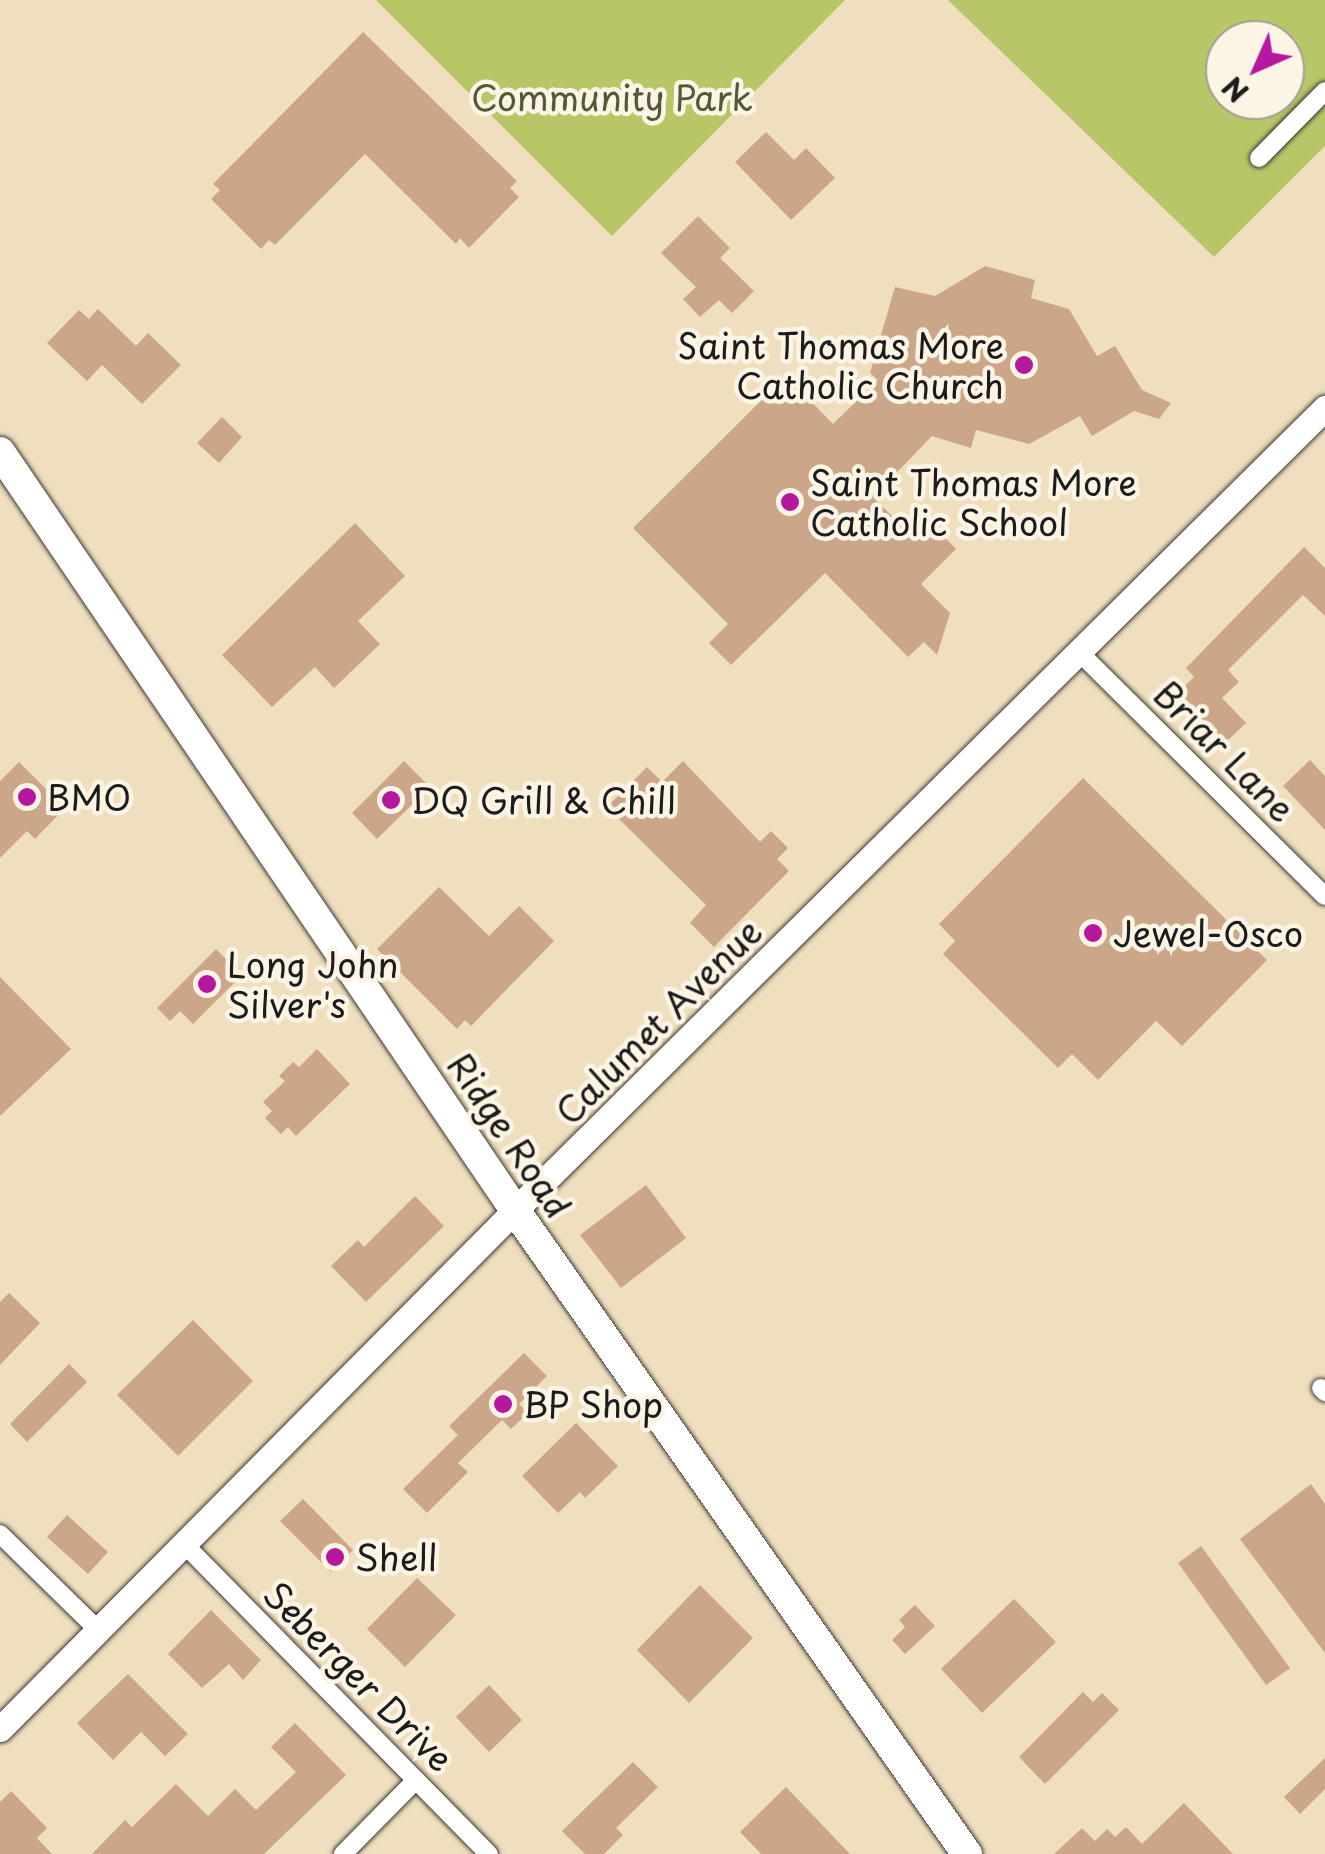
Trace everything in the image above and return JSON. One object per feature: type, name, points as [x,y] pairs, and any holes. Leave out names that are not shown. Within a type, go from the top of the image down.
[{"type":"main road","name":"Calumet Avenue","points":[[0,1729],[516,1210],[1325,408]]},
{"type":"main road","name":"Ridge Road","points":[[0,452],[516,1210],[966,1854]]},
{"type":"street","points":[[1259,158],[1325,92]]},
{"type":"street","name":"Briar Lane","points":[[1080,652],[1325,896]]},
{"type":"street","points":[[0,1534],[98,1630]]},
{"type":"street","name":"Seberger Drive","points":[[184,1544],[489,1854]]},
{"type":"street","points":[[343,1854],[416,1780]]},
{"type":"green space","name":"Community Park","points":[[376,0],[845,0],[612,236]]},
{"type":"green space","points":[[948,0],[1325,0],[1325,146],[1214,257]]},
{"type":"building","points":[[363,32],[517,181],[510,188],[519,197],[469,248],[460,238],[456,244],[365,154],[275,245],[269,240],[261,249],[211,199],[220,190],[213,184]]},
{"type":"building","points":[[766,132],[794,160],[806,148],[835,178],[791,220],[735,162]]},
{"type":"building","points":[[698,216],[730,248],[720,258],[754,291],[732,313],[719,300],[700,317],[683,299],[696,287],[661,253]]},
{"type":"building","points":[[985,266],[1035,280],[1031,298],[1069,309],[1097,356],[1115,346],[1142,390],[1171,403],[1159,419],[1134,411],[1092,436],[1080,416],[1029,444],[976,430],[971,448],[932,436],[873,497],[907,531],[923,515],[956,549],[921,584],[950,613],[937,655],[924,642],[908,657],[825,573],[731,665],[709,643],[728,624],[633,528],[786,376],[833,424],[878,380],[870,373],[895,287],[935,296]]},
{"type":"building","points":[[98,309],[136,346],[148,333],[181,365],[142,404],[102,365],[87,381],[47,343],[79,310],[89,319]]},
{"type":"building","points":[[222,417],[242,437],[219,463],[197,443]]},
{"type":"building","points":[[355,523],[405,576],[358,621],[380,644],[334,688],[315,667],[272,707],[222,655]]},
{"type":"building","points":[[1304,547],[1325,568],[1325,616],[1303,595],[1228,670],[1239,682],[1222,698],[1246,723],[1225,743],[1202,719],[1196,724],[1172,698],[1194,677],[1186,668]]},
{"type":"building","points":[[1310,760],[1325,776],[1325,830],[1283,786]]},
{"type":"building","name":"DQ Grill & Chill","points":[[404,761],[430,787],[377,839],[352,813]]},
{"type":"building","points":[[683,761],[760,842],[771,831],[788,848],[777,859],[789,871],[714,947],[690,923],[706,905],[607,807],[647,767],[662,782]]},
{"type":"building","name":"BMO","points":[[19,762],[65,808],[35,839],[27,831],[0,858],[0,781]]},
{"type":"building","name":"Jewel-Osco","points":[[1083,778],[1267,960],[1182,1046],[1156,1021],[1098,1080],[1072,1054],[1058,1068],[943,954],[955,941],[939,924]]},
{"type":"building","points":[[439,887],[489,936],[519,906],[554,941],[471,1026],[465,1020],[457,1029],[377,949]]},
{"type":"building","name":"Long John Silver's","points":[[216,949],[242,975],[193,1024],[180,1011],[170,1021],[157,1008]]},
{"type":"building","points":[[0,977],[71,1049],[0,1116]]},
{"type":"building","points":[[317,1049],[350,1084],[296,1136],[288,1127],[281,1134],[265,1118],[272,1111],[263,1102],[285,1081],[279,1076],[293,1062],[299,1067]]},
{"type":"building","points":[[646,1185],[686,1238],[621,1288],[580,1235]]},
{"type":"building","points":[[415,1196],[444,1226],[366,1302],[331,1266],[358,1240],[364,1247]]},
{"type":"building","points":[[9,1293],[40,1323],[0,1365],[0,1302]]},
{"type":"building","points":[[193,1320],[253,1381],[178,1456],[117,1395]]},
{"type":"building","points":[[524,1353],[547,1376],[519,1404],[528,1413],[511,1429],[502,1420],[458,1463],[468,1472],[427,1513],[403,1489],[458,1435],[449,1426]]},
{"type":"building","points":[[69,1364],[87,1382],[27,1442],[10,1424]]},
{"type":"building","points":[[576,1423],[618,1466],[585,1498],[580,1492],[558,1513],[522,1476]]},
{"type":"building","points":[[1311,1484],[1325,1504],[1325,1653],[1240,1539]]},
{"type":"building","name":"Shell","points":[[303,1499],[353,1550],[331,1572],[280,1521]]},
{"type":"building","points":[[67,1515],[108,1552],[88,1574],[47,1537]]},
{"type":"building","points":[[1201,1546],[1290,1668],[1266,1685],[1178,1563]]},
{"type":"building","points":[[417,1578],[456,1615],[405,1667],[367,1629]]},
{"type":"building","points":[[700,1585],[753,1638],[689,1703],[637,1650]]},
{"type":"building","points":[[1014,1599],[1056,1642],[982,1713],[941,1669]]},
{"type":"building","points":[[915,1605],[935,1626],[905,1654],[892,1640],[905,1627],[899,1620]]},
{"type":"building","points":[[211,1610],[261,1660],[243,1680],[229,1664],[202,1688],[168,1654]]},
{"type":"building","points":[[128,1674],[188,1734],[165,1756],[141,1732],[113,1760],[77,1723]]},
{"type":"building","points":[[489,1685],[522,1720],[489,1752],[456,1717]]},
{"type":"building","points":[[1083,1692],[1093,1702],[1102,1693],[1119,1710],[1045,1784],[1019,1757]]},
{"type":"building","points":[[295,1723],[346,1775],[264,1854],[92,1854],[125,1820],[132,1827],[176,1784],[208,1816],[235,1789],[256,1810],[296,1772],[271,1747]]},
{"type":"building","points":[[1325,1758],[1325,1789],[1300,1814],[1284,1797]]},
{"type":"building","points":[[633,1762],[658,1787],[616,1828],[623,1835],[604,1854],[585,1854],[562,1831]]},
{"type":"building","points":[[786,1787],[850,1854],[761,1854],[740,1832]]},
{"type":"building","points":[[11,1791],[47,1828],[37,1838],[52,1854],[0,1854],[0,1802]]},
{"type":"building","points":[[1184,1803],[1233,1854],[1054,1854],[1082,1828],[1095,1841],[1107,1829],[1115,1837],[1126,1827],[1142,1844]]},
{"type":"place","name":"Saint Thomas More Catholic Church","points":[[1024,365]]},
{"type":"place","name":"Saint Thomas More Catholic School","points":[[790,502]]},
{"type":"place","name":"BMO","points":[[27,797]]},
{"type":"place","name":"DQ Grill & Chill","points":[[391,800]]},
{"type":"place","name":"Jewel-Osco","points":[[1093,933]]},
{"type":"place","name":"Long John Silver's","points":[[207,984]]},
{"type":"place","name":"BP Shop","points":[[503,1404]]},
{"type":"place","name":"Shell","points":[[335,1557]]}]
